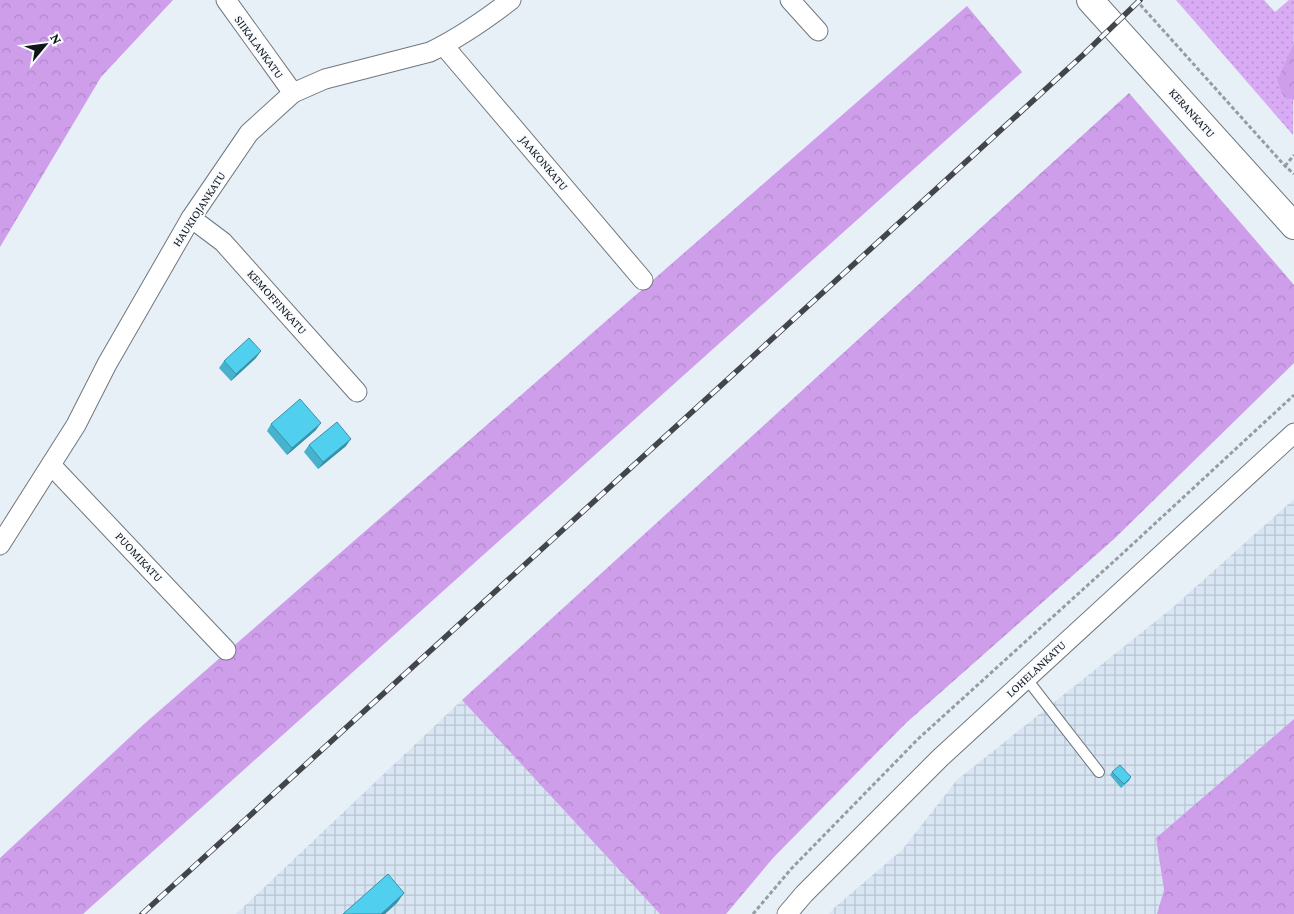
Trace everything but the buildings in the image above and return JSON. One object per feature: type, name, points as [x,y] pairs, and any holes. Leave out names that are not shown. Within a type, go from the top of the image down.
[{"type":"street","name":"SIIKALANKATU","points":[[226,0],[293,94]]},
{"type":"street","name":"HAUKIOJANKATU","points":[[0,546],[76,425],[107,364],[191,218],[249,133],[293,94],[325,80],[366,68],[410,59],[444,46],[482,22],[511,0]]},
{"type":"street","points":[[790,0],[818,31]]},
{"type":"street","name":"KERANKATU","points":[[1090,0],[1293,224]]},
{"type":"street","name":"JAAKONKATU","points":[[444,46],[643,280]]},
{"type":"street","name":"KEMOFFINKATU","points":[[191,218],[223,242],[357,392]]},
{"type":"street","name":"LOHELANKATU","points":[[788,914],[804,894],[940,758],[1294,432]]},
{"type":"street","name":"PUOMIKATU","points":[[51,465],[226,650]]},
{"type":"lane","points":[[1026,678],[1099,772]]},
{"type":"path","points":[[1136,0],[1294,174]]},
{"type":"path","points":[[1285,166],[1294,155]]},
{"type":"path","points":[[752,914],[791,869],[918,739],[1294,395]]},
{"type":"shaded area","points":[[1176,0],[1264,0],[1275,12],[1289,0],[1294,0],[1293,135]]},
{"type":"shaded area","points":[[1294,499],[1294,719],[1156,838],[1164,890],[1157,914],[829,914],[902,850],[957,780],[1171,609]]},
{"type":"shaded area","points":[[462,700],[660,914],[236,914]]},
{"type":"green space","points":[[0,0],[173,0],[101,77],[0,247]]},
{"type":"green space","points":[[967,6],[1022,72],[83,914],[0,914],[0,858],[143,725]]},
{"type":"green space","points":[[1294,43],[1294,100],[1284,97],[1277,81]]},
{"type":"green space","points":[[1129,93],[1294,285],[1294,363],[1114,539],[906,723],[773,858],[726,914],[660,914],[462,700]]},
{"type":"green space","points":[[1294,719],[1294,914],[1157,914],[1164,890],[1156,838]]},
{"type":"railway","points":[[142,914],[1083,55],[1140,0]]}]
